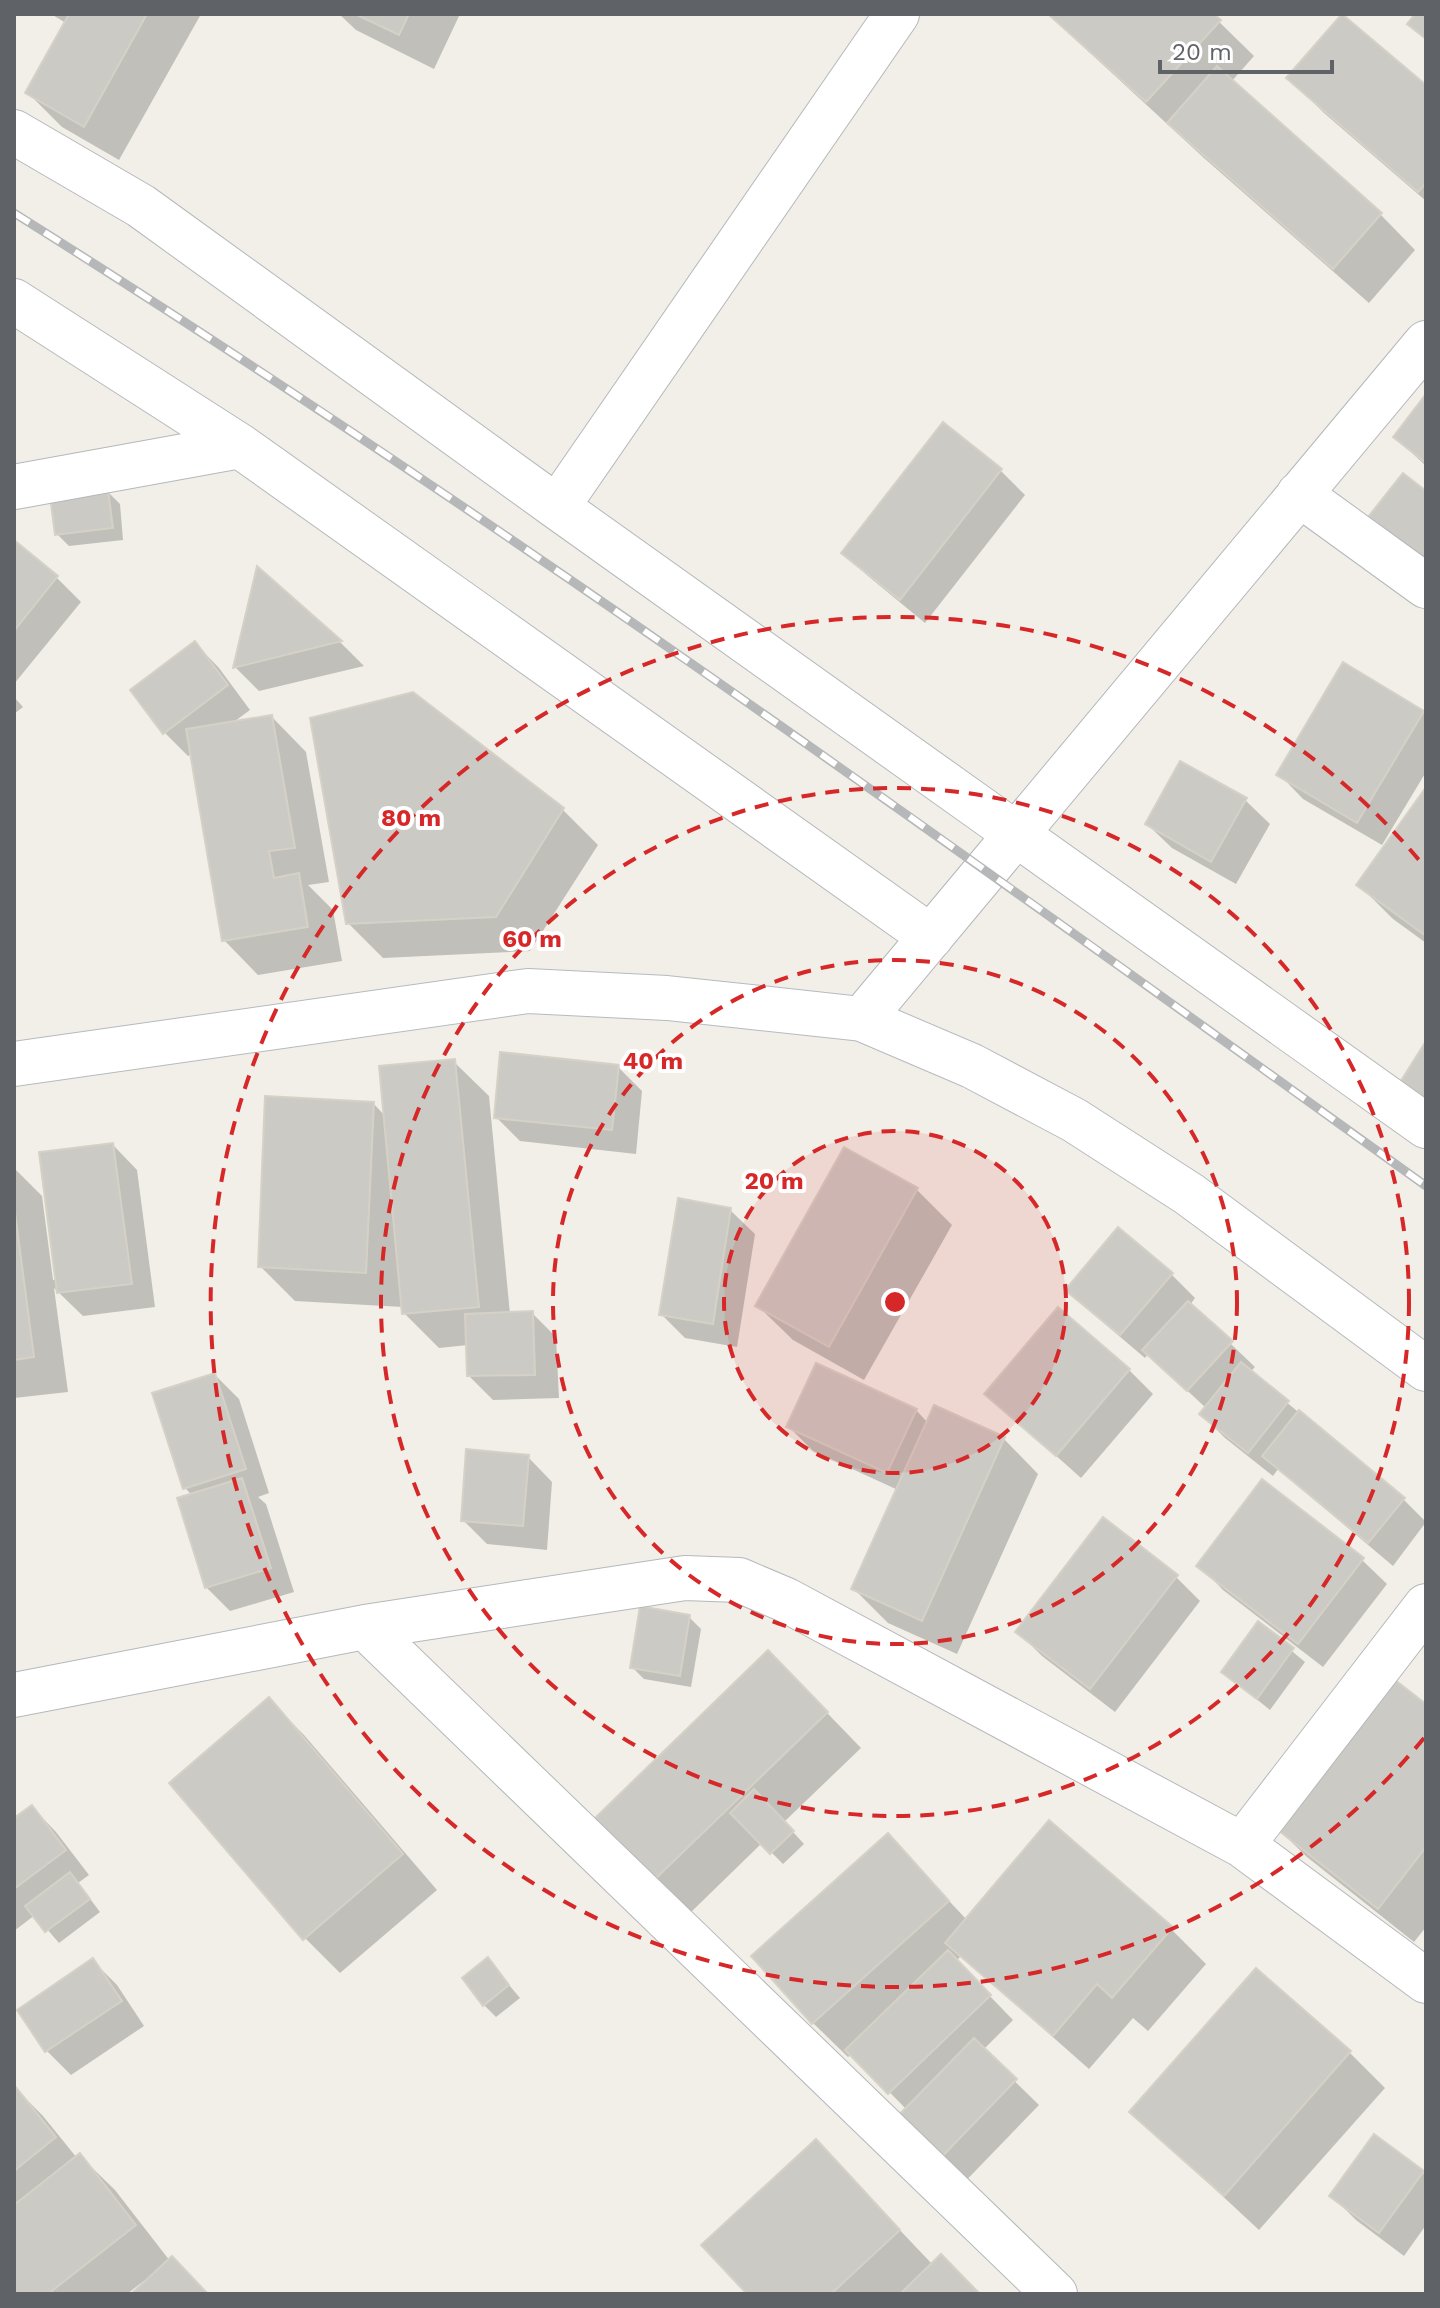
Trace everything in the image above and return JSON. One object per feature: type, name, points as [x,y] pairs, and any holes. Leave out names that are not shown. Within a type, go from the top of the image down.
[{"type":"street","points":[[557,507],[897,14]]},
{"type":"street","points":[[14,132],[141,206],[557,507],[1426,1126]]},
{"type":"street","points":[[14,301],[240,446],[931,937]]},
{"type":"street","points":[[862,1019],[1426,343]]},
{"type":"street","points":[[14,487],[240,446]]},
{"type":"street","points":[[1299,494],[1426,586]]},
{"type":"street","points":[[14,1064],[528,991],[667,998],[862,1019],[972,1066],[1074,1120],[1189,1194],[1426,1369]]},
{"type":"street","points":[[14,1695],[365,1627],[685,1578],[739,1580],[786,1600],[1242,1845],[1426,1981]]},
{"type":"street","points":[[1242,1845],[1426,1606]]},
{"type":"street","points":[[365,1627],[1055,2294]]},
{"type":"building","points":[[69,14],[147,14],[84,127],[25,93]]},
{"type":"building","points":[[355,14],[409,14],[399,35]]},
{"type":"building","points":[[1048,14],[1214,14],[1221,20],[1146,102]]},
{"type":"building","points":[[1342,14],[1426,85],[1426,183],[1418,192],[1286,78]]},
{"type":"building","points":[[1415,14],[1426,14],[1426,39],[1407,24]]},
{"type":"building","points":[[1217,66],[1382,213],[1333,269],[1167,123]]},
{"type":"building","points":[[1426,394],[1426,463],[1393,437]]},
{"type":"building","points":[[943,422],[1002,469],[900,600],[841,553]]},
{"type":"building","points":[[1403,473],[1426,491],[1426,578],[1357,531]]},
{"type":"building","points":[[108,490],[113,528],[55,535],[50,496]]},
{"type":"building","points":[[14,540],[58,576],[14,631]]},
{"type":"building","points":[[257,566],[342,641],[233,668]]},
{"type":"building","points":[[195,641],[228,685],[163,734],[130,690]]},
{"type":"building","points":[[1343,662],[1424,711],[1357,823],[1276,775]]},
{"type":"building","points":[[413,692],[564,808],[496,917],[346,924],[310,718]]},
{"type":"building","points":[[272,715],[295,848],[269,851],[274,878],[299,873],[308,927],[222,941],[186,729]]},
{"type":"building","points":[[1180,761],[1247,798],[1211,862],[1145,824]]},
{"type":"building","points":[[1426,787],[1426,936],[1356,885]]},
{"type":"building","points":[[1426,1041],[1426,1101],[1399,1084]]},
{"type":"building","points":[[500,1052],[619,1065],[612,1130],[494,1118]]},
{"type":"building","points":[[455,1059],[479,1307],[402,1314],[379,1066]]},
{"type":"building","points":[[265,1096],[374,1102],[366,1273],[258,1267]]},
{"type":"building","points":[[113,1143],[132,1284],[57,1293],[39,1152]]},
{"type":"building","points":[[844,1147],[918,1188],[829,1347],[755,1306]]},
{"type":"building","points":[[678,1198],[731,1208],[713,1324],[659,1315]]},
{"type":"building","points":[[14,1205],[34,1357],[14,1360]]},
{"type":"building","points":[[1118,1227],[1173,1273],[1120,1335],[1065,1290]]},
{"type":"building","points":[[1188,1301],[1233,1341],[1187,1391],[1142,1350]]},
{"type":"building","points":[[1058,1307],[1130,1369],[1056,1456],[984,1394]]},
{"type":"building","points":[[533,1311],[535,1375],[467,1376],[465,1314]]},
{"type":"building","points":[[1241,1362],[1289,1401],[1248,1453],[1199,1414]]},
{"type":"building","points":[[816,1363],[917,1409],[887,1473],[786,1427]]},
{"type":"building","points":[[215,1373],[246,1469],[183,1489],[152,1393]]},
{"type":"building","points":[[934,1405],[1005,1437],[922,1621],[851,1589]]},
{"type":"building","points":[[1299,1410],[1405,1498],[1368,1543],[1262,1456]]},
{"type":"building","points":[[466,1449],[529,1455],[523,1526],[461,1521]]},
{"type":"building","points":[[242,1478],[271,1568],[205,1588],[177,1498]]},
{"type":"building","points":[[1262,1479],[1364,1558],[1298,1644],[1196,1566]]},
{"type":"building","points":[[1103,1517],[1178,1575],[1090,1689],[1015,1632]]},
{"type":"building","points":[[640,1606],[690,1615],[680,1676],[630,1668]]},
{"type":"building","points":[[1258,1621],[1294,1648],[1257,1699],[1221,1672]]},
{"type":"building","points":[[768,1650],[828,1712],[652,1882],[593,1820]]},
{"type":"building","points":[[1386,1673],[1426,1704],[1426,1847],[1378,1909],[1269,1823]]},
{"type":"building","points":[[269,1697],[403,1854],[303,1940],[169,1783]]},
{"type":"building","points":[[754,1789],[794,1831],[770,1854],[730,1813]]},
{"type":"building","points":[[32,1805],[66,1850],[14,1889],[14,1818]]},
{"type":"building","points":[[1049,1820],[1173,1927],[1112,1998],[1097,1984],[1053,2036],[945,1943]]},
{"type":"building","points":[[888,1833],[949,1901],[812,2024],[751,1956]]},
{"type":"building","points":[[70,1872],[90,1899],[45,1932],[25,1906]]},
{"type":"building","points":[[948,1950],[991,1995],[888,2094],[845,2050]]},
{"type":"building","points":[[488,1957],[509,1985],[483,2006],[462,1978]]},
{"type":"building","points":[[93,1958],[122,2001],[45,2052],[17,2010]]},
{"type":"building","points":[[1256,1968],[1351,2051],[1224,2196],[1129,2112]]},
{"type":"building","points":[[974,2038],[1017,2079],[929,2170],[886,2128]]},
{"type":"building","points":[[14,2085],[56,2137],[14,2171]]},
{"type":"building","points":[[1374,2134],[1424,2171],[1379,2233],[1329,2196]]},
{"type":"building","points":[[816,2139],[900,2230],[831,2294],[747,2294],[701,2245]]},
{"type":"building","points":[[80,2153],[136,2225],[48,2294],[14,2294],[14,2205]]},
{"type":"building","points":[[941,2254],[980,2294],[900,2294]]},
{"type":"building","points":[[172,2256],[208,2294],[131,2294]]},
{"type":"railway","points":[[14,213],[195,328],[551,567],[903,812],[1426,1186]]}]
